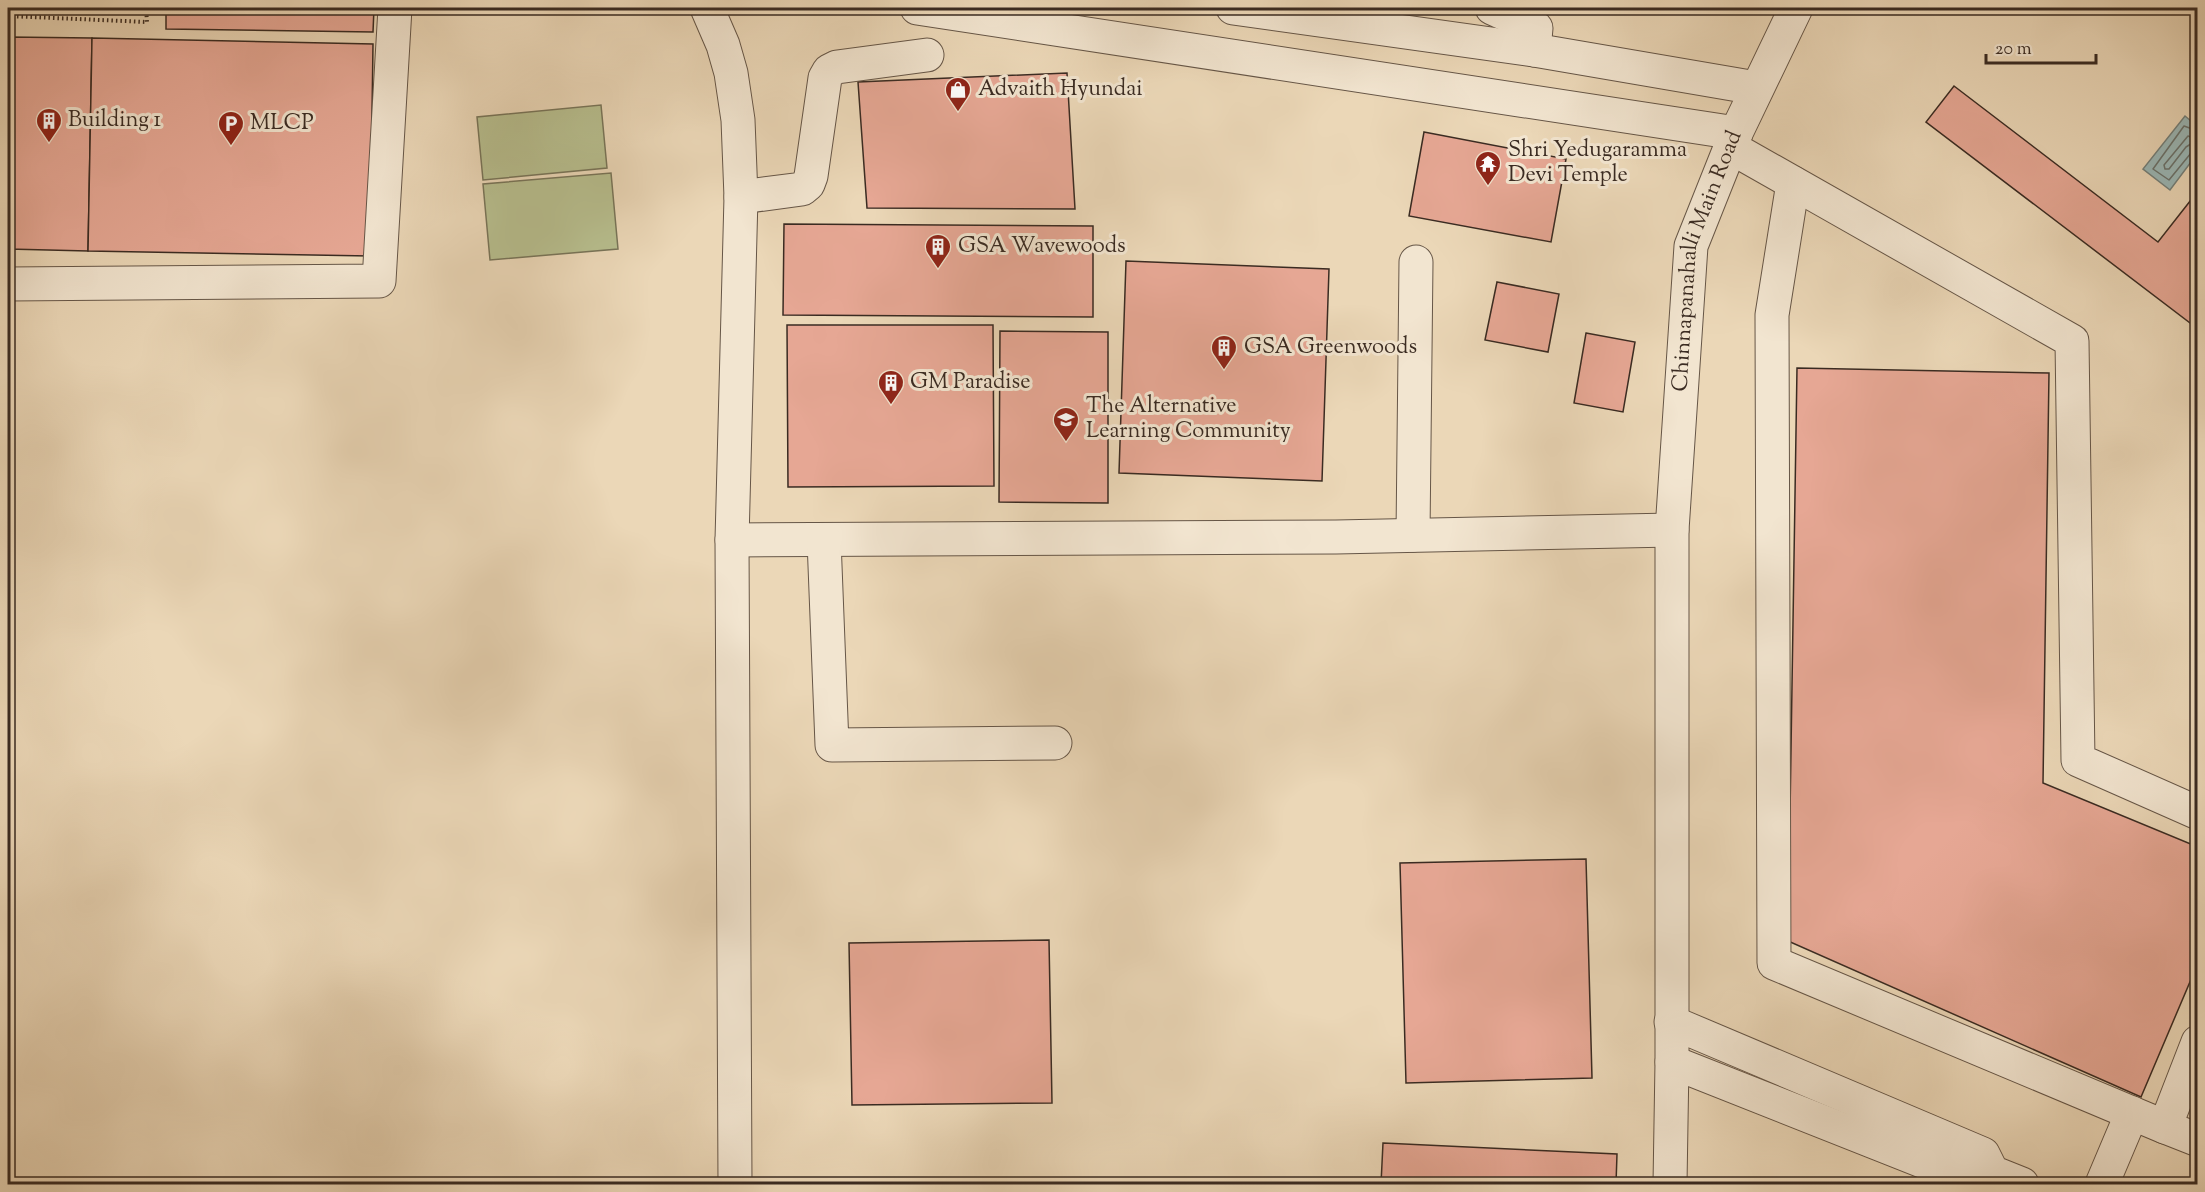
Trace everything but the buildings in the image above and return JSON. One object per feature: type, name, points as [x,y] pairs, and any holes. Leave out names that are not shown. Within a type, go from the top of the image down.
[{"type":"street","points":[[8,284],[380,281],[395,8]]},
{"type":"street","points":[[707,8],[723,45],[731,73],[738,120],[741,197],[732,540],[735,1185]]},
{"type":"street","points":[[917,8],[1733,140],[1793,183],[2072,341],[2078,760],[2198,813]]},
{"type":"street","points":[[1233,8],[1337,15],[1756,88]]},
{"type":"street","points":[[1491,8],[1536,28],[1534,50]]},
{"type":"street","name":"Chinnapanahalli Main Road","points":[[1670,1185],[1672,530],[1691,246],[1733,140],[1796,8]]},
{"type":"street","points":[[741,197],[802,189],[808,184],[825,78],[829,71],[837,67],[927,55]]},
{"type":"street","points":[[1793,183],[1772,315],[1774,963],[2198,1140]]},
{"type":"street","points":[[1413,535],[1416,262]]},
{"type":"street","points":[[732,540],[1413,535],[1672,530]]},
{"type":"street","points":[[824,540],[832,745],[1055,743]]},
{"type":"street","points":[[1671,1022],[1983,1154],[1992,1172],[2022,1185]]},
{"type":"street","points":[[2165,1127],[2195,1054]]},
{"type":"street","points":[[1672,1062],[1970,1180],[1992,1172]]},
{"type":"street","points":[[2102,1185],[2132,1113]]},
{"type":"path","points":[[8,16],[147,22],[146,8]]},
{"type":"green space","points":[[601,105],[607,168],[483,180],[477,117]]},
{"type":"green space","points":[[611,173],[618,249],[490,260],[483,184]]},
{"type":"water","points":[[2185,116],[2197,126],[2197,154],[2170,190],[2143,169]]},
{"type":"place","name":"Advaith Hyundai","points":[[958,113]]},
{"type":"place","name":"Building 1","points":[[49,144]]},
{"type":"place","name":"MLCP","points":[[231,147]]},
{"type":"place","name":"Shri Yedugaramma Devi Temple","points":[[1488,187]]},
{"type":"place","name":"GSA Wavewoods","points":[[938,270]]},
{"type":"place","name":"GSA Greenwoods","points":[[1224,371]]},
{"type":"place","name":"GM Paradise","points":[[891,406]]},
{"type":"place","name":"The Alternative Learning Community","points":[[1066,443]]}]
